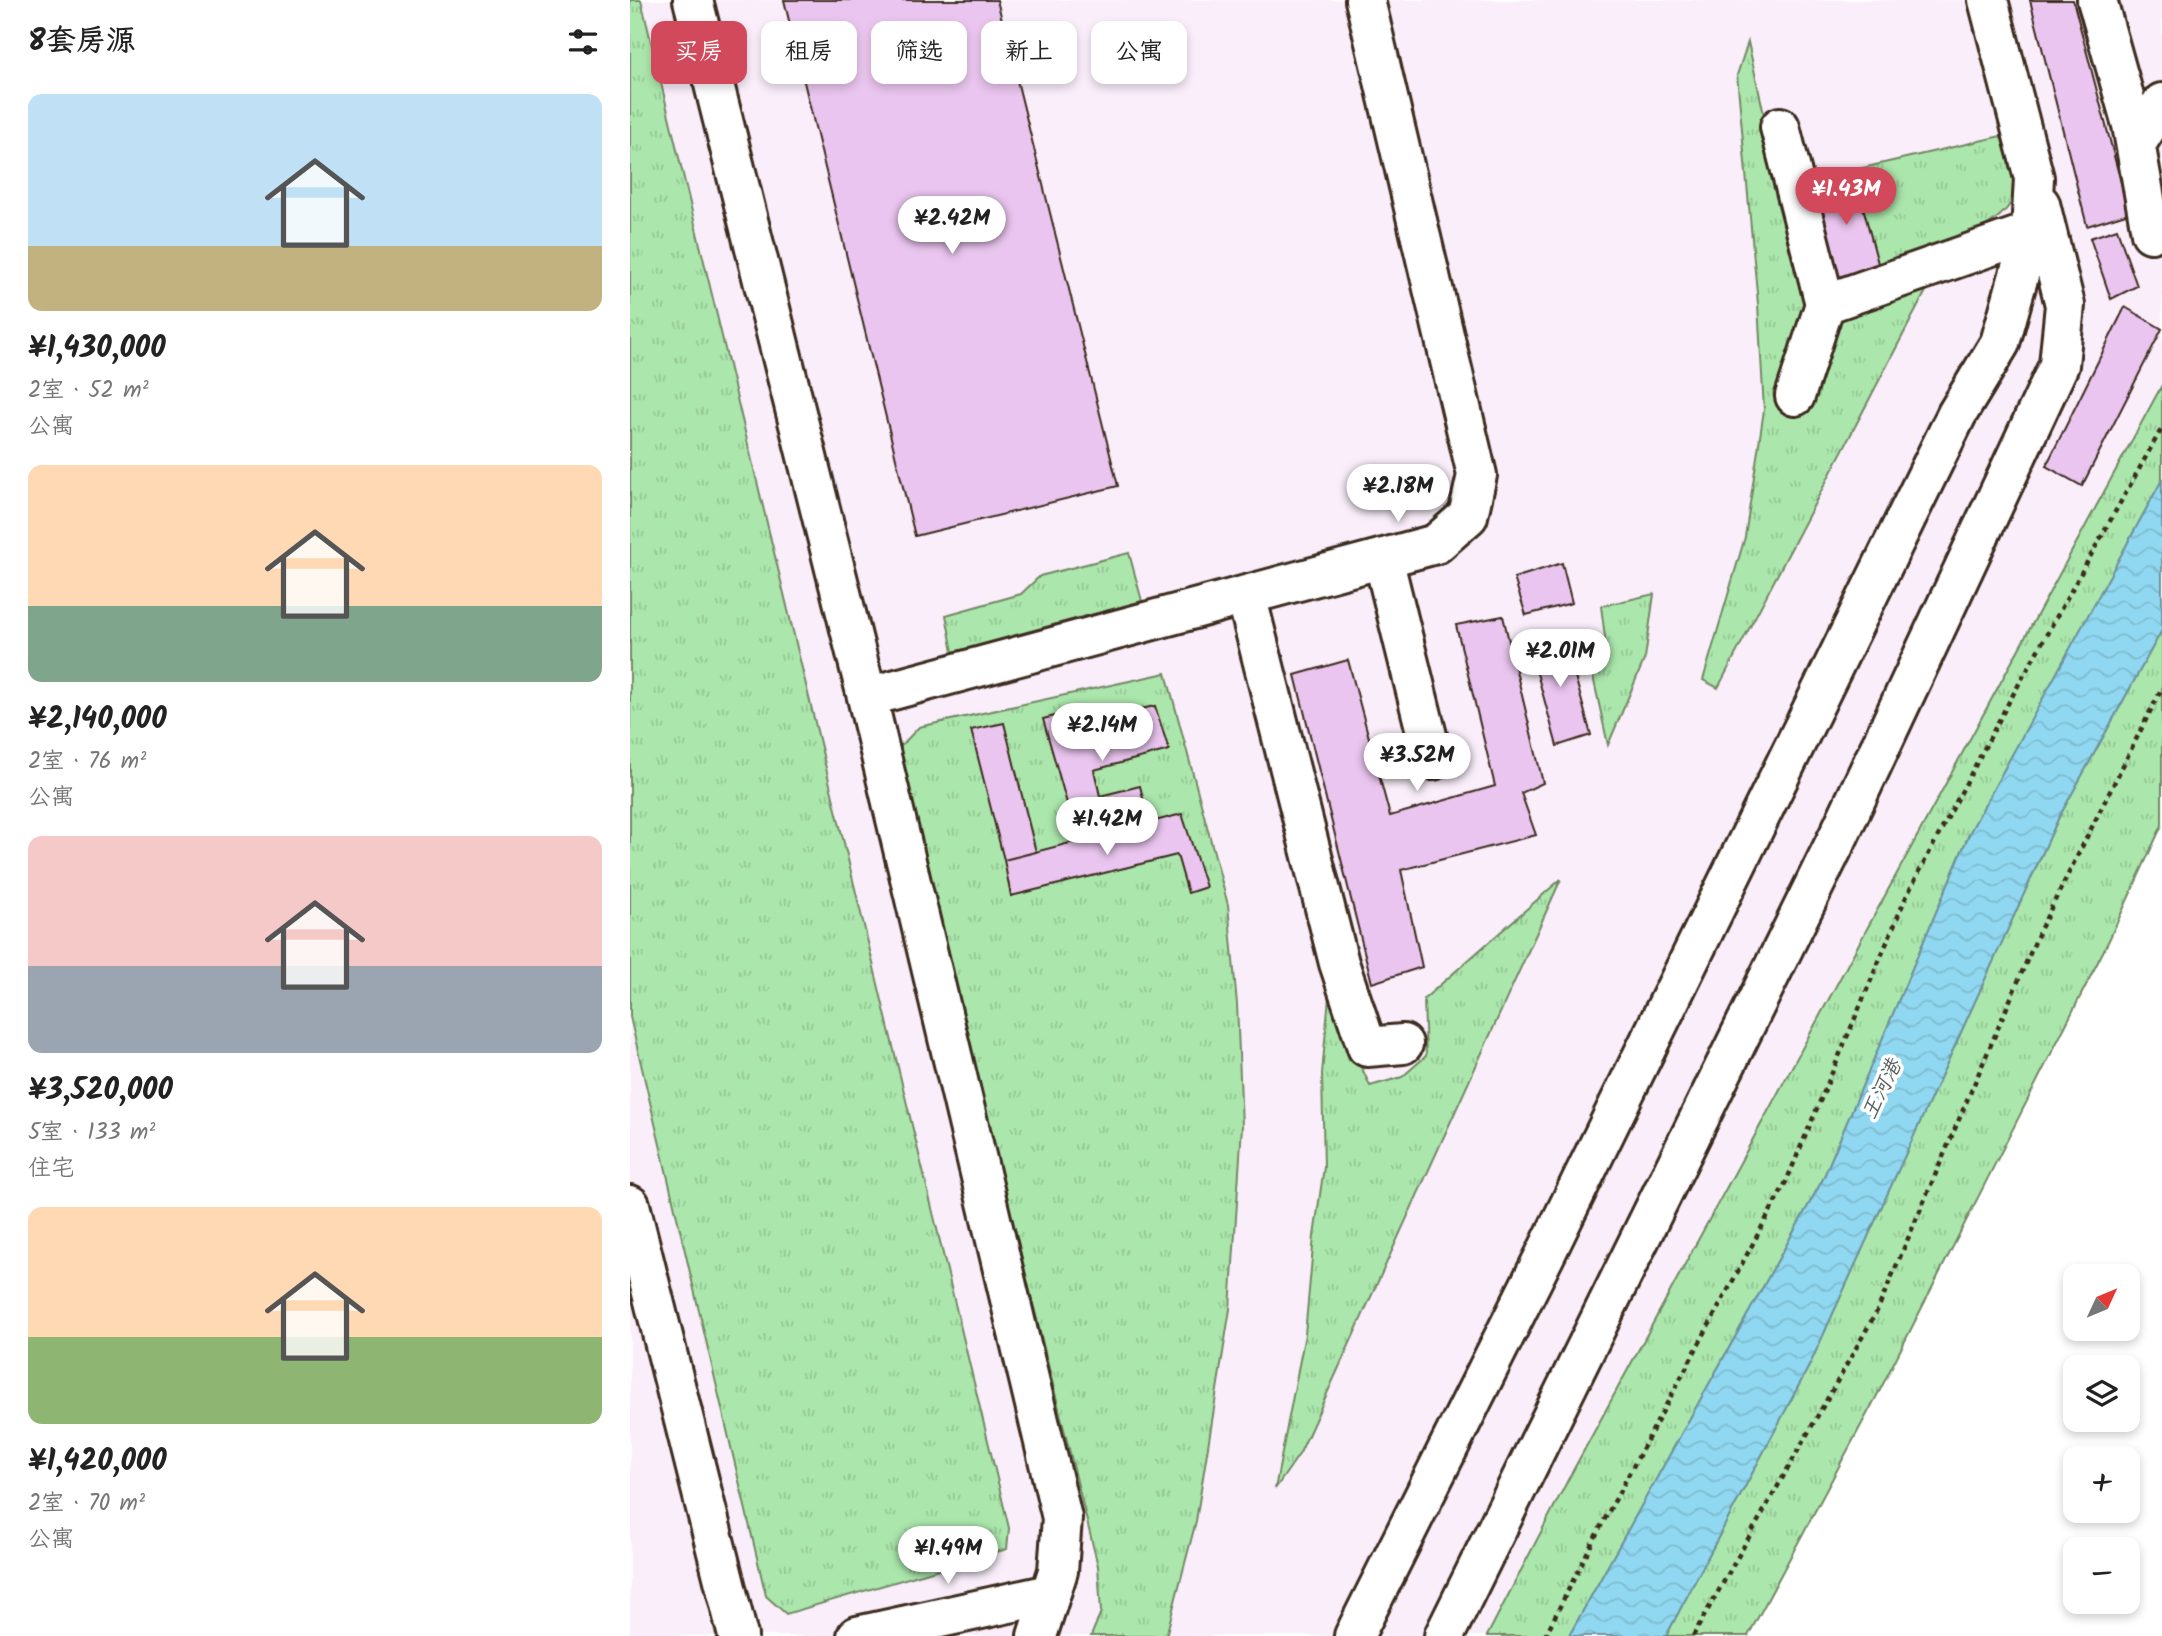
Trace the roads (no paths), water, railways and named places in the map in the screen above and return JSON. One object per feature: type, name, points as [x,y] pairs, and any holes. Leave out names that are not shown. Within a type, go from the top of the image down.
[{"type":"street","points":[[693,0],[867,697],[1062,1518],[1058,1571],[1037,1636]]},
{"type":"street","points":[[867,697],[1436,544],[1468,516],[1477,475],[1366,0]]},
{"type":"street","points":[[1444,1636],[1840,833],[2059,365],[2065,304],[1988,0]]},
{"type":"street","points":[[2097,0],[2136,144],[2151,233]]},
{"type":"street","points":[[2136,144],[2162,103]]},
{"type":"street","points":[[1780,127],[1825,304],[1795,396]]},
{"type":"street","points":[[1354,1636],[1546,1253],[1957,414],[2000,343],[2031,232],[2034,178]]},
{"type":"street","points":[[1825,304],[2031,232]]},
{"type":"street","points":[[1383,558],[1433,760]]},
{"type":"street","points":[[1246,595],[1339,963],[1367,1047],[1404,1044]]},
{"type":"street","points":[[630,1205],[738,1636]]},
{"type":"street","points":[[857,1636],[1050,1594]]},
{"type":"water","name":"王河港","points":[[2162,480],[2162,630],[2058,819],[1810,1364],[1666,1636],[1569,1636],[1823,1179],[1970,832]]}]
